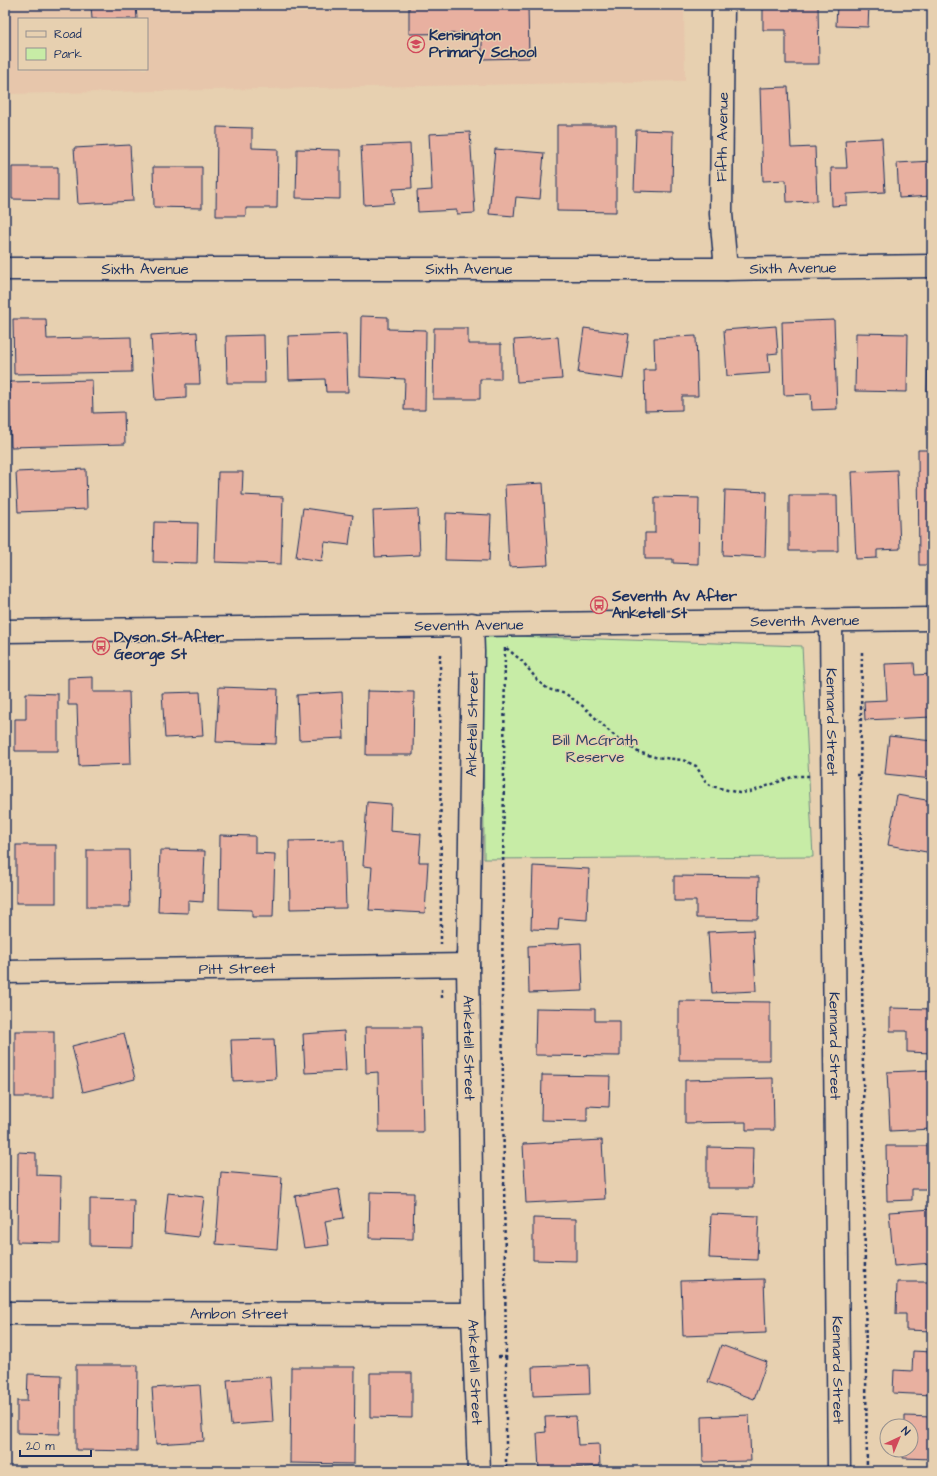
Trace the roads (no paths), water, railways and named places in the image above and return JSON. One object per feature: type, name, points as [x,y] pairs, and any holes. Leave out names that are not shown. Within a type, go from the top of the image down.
[{"type":"street","name":"Fifth Avenue","points":[[723,5],[721,214],[726,269]]},
{"type":"street","name":"Sixth Avenue","points":[[5,269],[726,269],[932,266]]},
{"type":"street","name":"Seventh Avenue","points":[[5,631],[932,619]]},
{"type":"street","name":"Kennard Street","points":[[831,621],[839,1471]]},
{"type":"street","name":"Anketell Street","points":[[472,624],[473,652],[468,965],[473,1314],[480,1471]]},
{"type":"street","name":"Pitt Street","points":[[5,972],[468,965]]},
{"type":"street","name":"Ambon Street","points":[[5,1313],[473,1314]]},
{"type":"place","name":"Kensington Primary School","points":[[416,44]]},
{"type":"place","name":"Seventh Av After Anketell St","points":[[599,605]]},
{"type":"place","name":"Dyson St After George St","points":[[101,646]]},
{"type":"park label","name":"Bill McGrath Reserve","points":[[595,748]]}]
